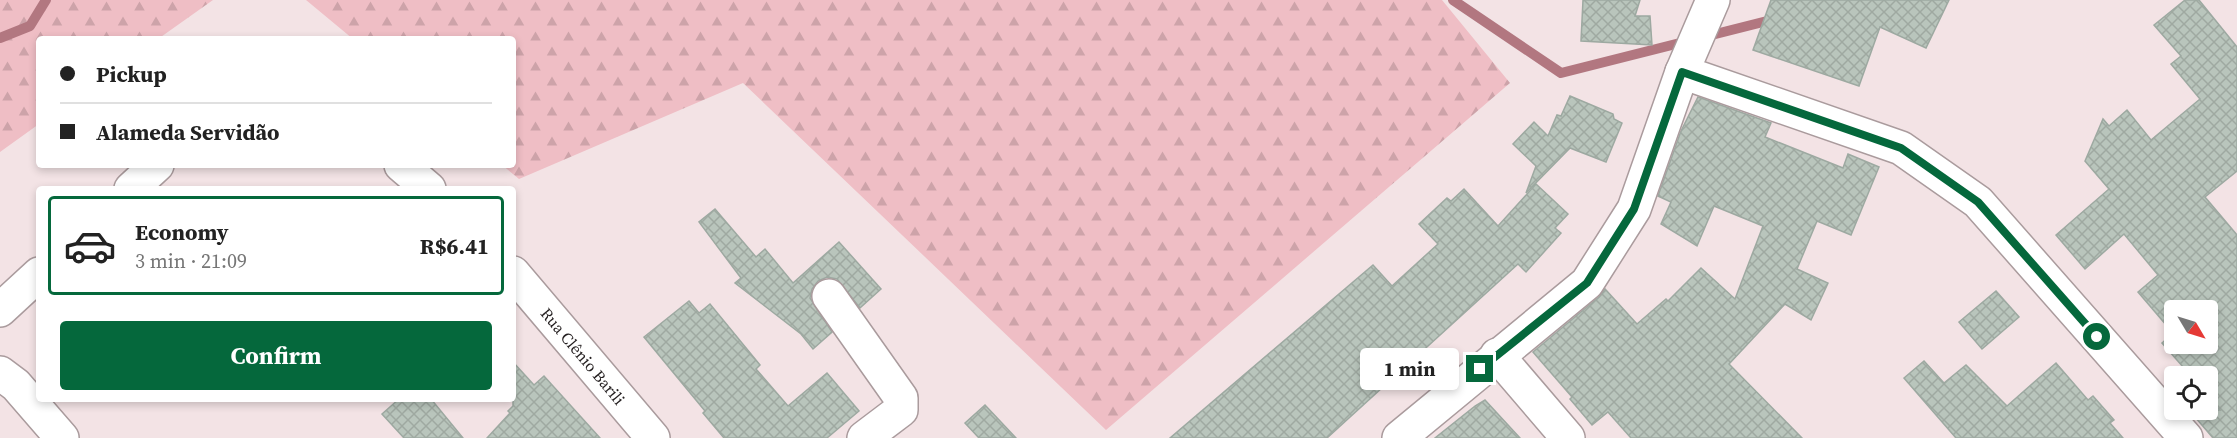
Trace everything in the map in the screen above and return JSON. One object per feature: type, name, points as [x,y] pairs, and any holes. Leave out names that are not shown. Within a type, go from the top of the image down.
[{"type":"street","points":[[1399,438],[1587,283],[1634,209],[1682,72],[1713,0]]},
{"type":"street","points":[[1682,72],[1901,148],[1978,202],[2186,438]]},
{"type":"street","points":[[134,186],[154,168]]},
{"type":"street","points":[[404,168],[426,186]]},
{"type":"street","points":[[0,310],[36,277]]},
{"type":"street","name":"Rua Clênio Barili","points":[[516,277],[653,438]]},
{"type":"street","points":[[829,296],[900,398],[901,410],[864,438]]},
{"type":"street","points":[[1497,355],[1568,438]]},
{"type":"street","points":[[0,374],[16,385],[63,438]]},
{"type":"green space","points":[[0,0],[213,0],[162,36],[36,36],[36,126],[0,152]]},
{"type":"green space","points":[[306,0],[1442,0],[1510,83],[1106,430],[743,83],[519,179],[506,168],[516,168],[516,36],[349,36]]},
{"type":"building","points":[[1583,0],[1640,0],[1635,16],[1650,16],[1652,45],[1581,41]]},
{"type":"building","points":[[1771,0],[1949,0],[1926,48],[1880,27],[1859,86],[1753,50]]},
{"type":"building","points":[[2185,0],[2199,0],[2237,47],[2237,171],[2205,197],[2237,235],[2237,438],[2213,438],[2198,420],[2218,420],[2218,410],[2220,410],[2218,408],[2218,366],[2182,366],[2172,354],[2218,354],[2218,300],[2164,300],[2164,322],[2138,292],[2158,275],[2124,234],[2085,269],[2056,235],[2109,189],[2085,161],[2103,119],[2109,126],[2127,110],[2151,140],[2200,99],[2171,64],[2181,56],[2154,25]]},
{"type":"building","points":[[1570,96],[1613,114],[1614,119],[1622,123],[1606,162],[1570,148],[1526,193],[1536,166],[1513,144],[1534,122],[1548,136],[1557,115],[1561,116]]},
{"type":"building","points":[[1698,97],[1771,123],[1765,137],[1843,168],[1848,154],[1879,167],[1851,235],[1817,221],[1797,269],[1828,283],[1811,320],[1785,304],[1729,364],[1802,438],[1631,438],[1608,412],[1592,425],[1570,399],[1572,397],[1533,352],[1599,297],[1605,289],[1637,324],[1666,299],[1668,301],[1701,268],[1735,299],[1763,226],[1714,206],[1697,246],[1661,224],[1671,202],[1658,196],[1681,131]]},
{"type":"building","points":[[1536,184],[1568,214],[1555,228],[1561,233],[1526,272],[1518,264],[1327,438],[1170,438],[1373,265],[1392,286],[1438,244],[1419,224],[1447,198],[1451,201],[1464,189],[1498,226]]},
{"type":"building","points":[[715,209],[756,257],[765,249],[793,283],[839,242],[881,289],[860,308],[837,279],[827,277],[818,281],[812,289],[810,298],[832,332],[813,349],[801,334],[735,283],[741,278],[699,222]]},
{"type":"building","points":[[1996,291],[2019,317],[1982,349],[1959,322]]},
{"type":"building","points":[[689,301],[699,313],[710,304],[760,365],[756,369],[788,406],[827,373],[859,411],[827,438],[724,438],[703,413],[705,411],[644,337]]},
{"type":"building","points":[[1924,361],[1944,383],[1966,365],[2007,406],[2056,363],[2088,400],[2093,396],[2114,420],[2110,423],[2123,438],[1956,438],[1904,378]]},
{"type":"building","points":[[516,365],[534,385],[544,376],[600,438],[487,438],[510,413],[508,411],[513,406],[513,402],[516,402]]},
{"type":"building","points":[[1485,400],[1520,438],[1435,438],[1475,406]]},
{"type":"building","points":[[396,402],[433,402],[463,438],[404,438],[382,414]]},
{"type":"building","points":[[985,405],[1016,438],[979,438],[965,423]]},
{"type":"waterway","points":[[0,38],[30,26],[46,0]]},
{"type":"waterway","points":[[1453,0],[1561,73],[1775,19]]},
{"type":"route","points":[[1480,369],[1587,283],[1634,209],[1682,72],[1901,148],[1978,202],[2097,337]]}]
